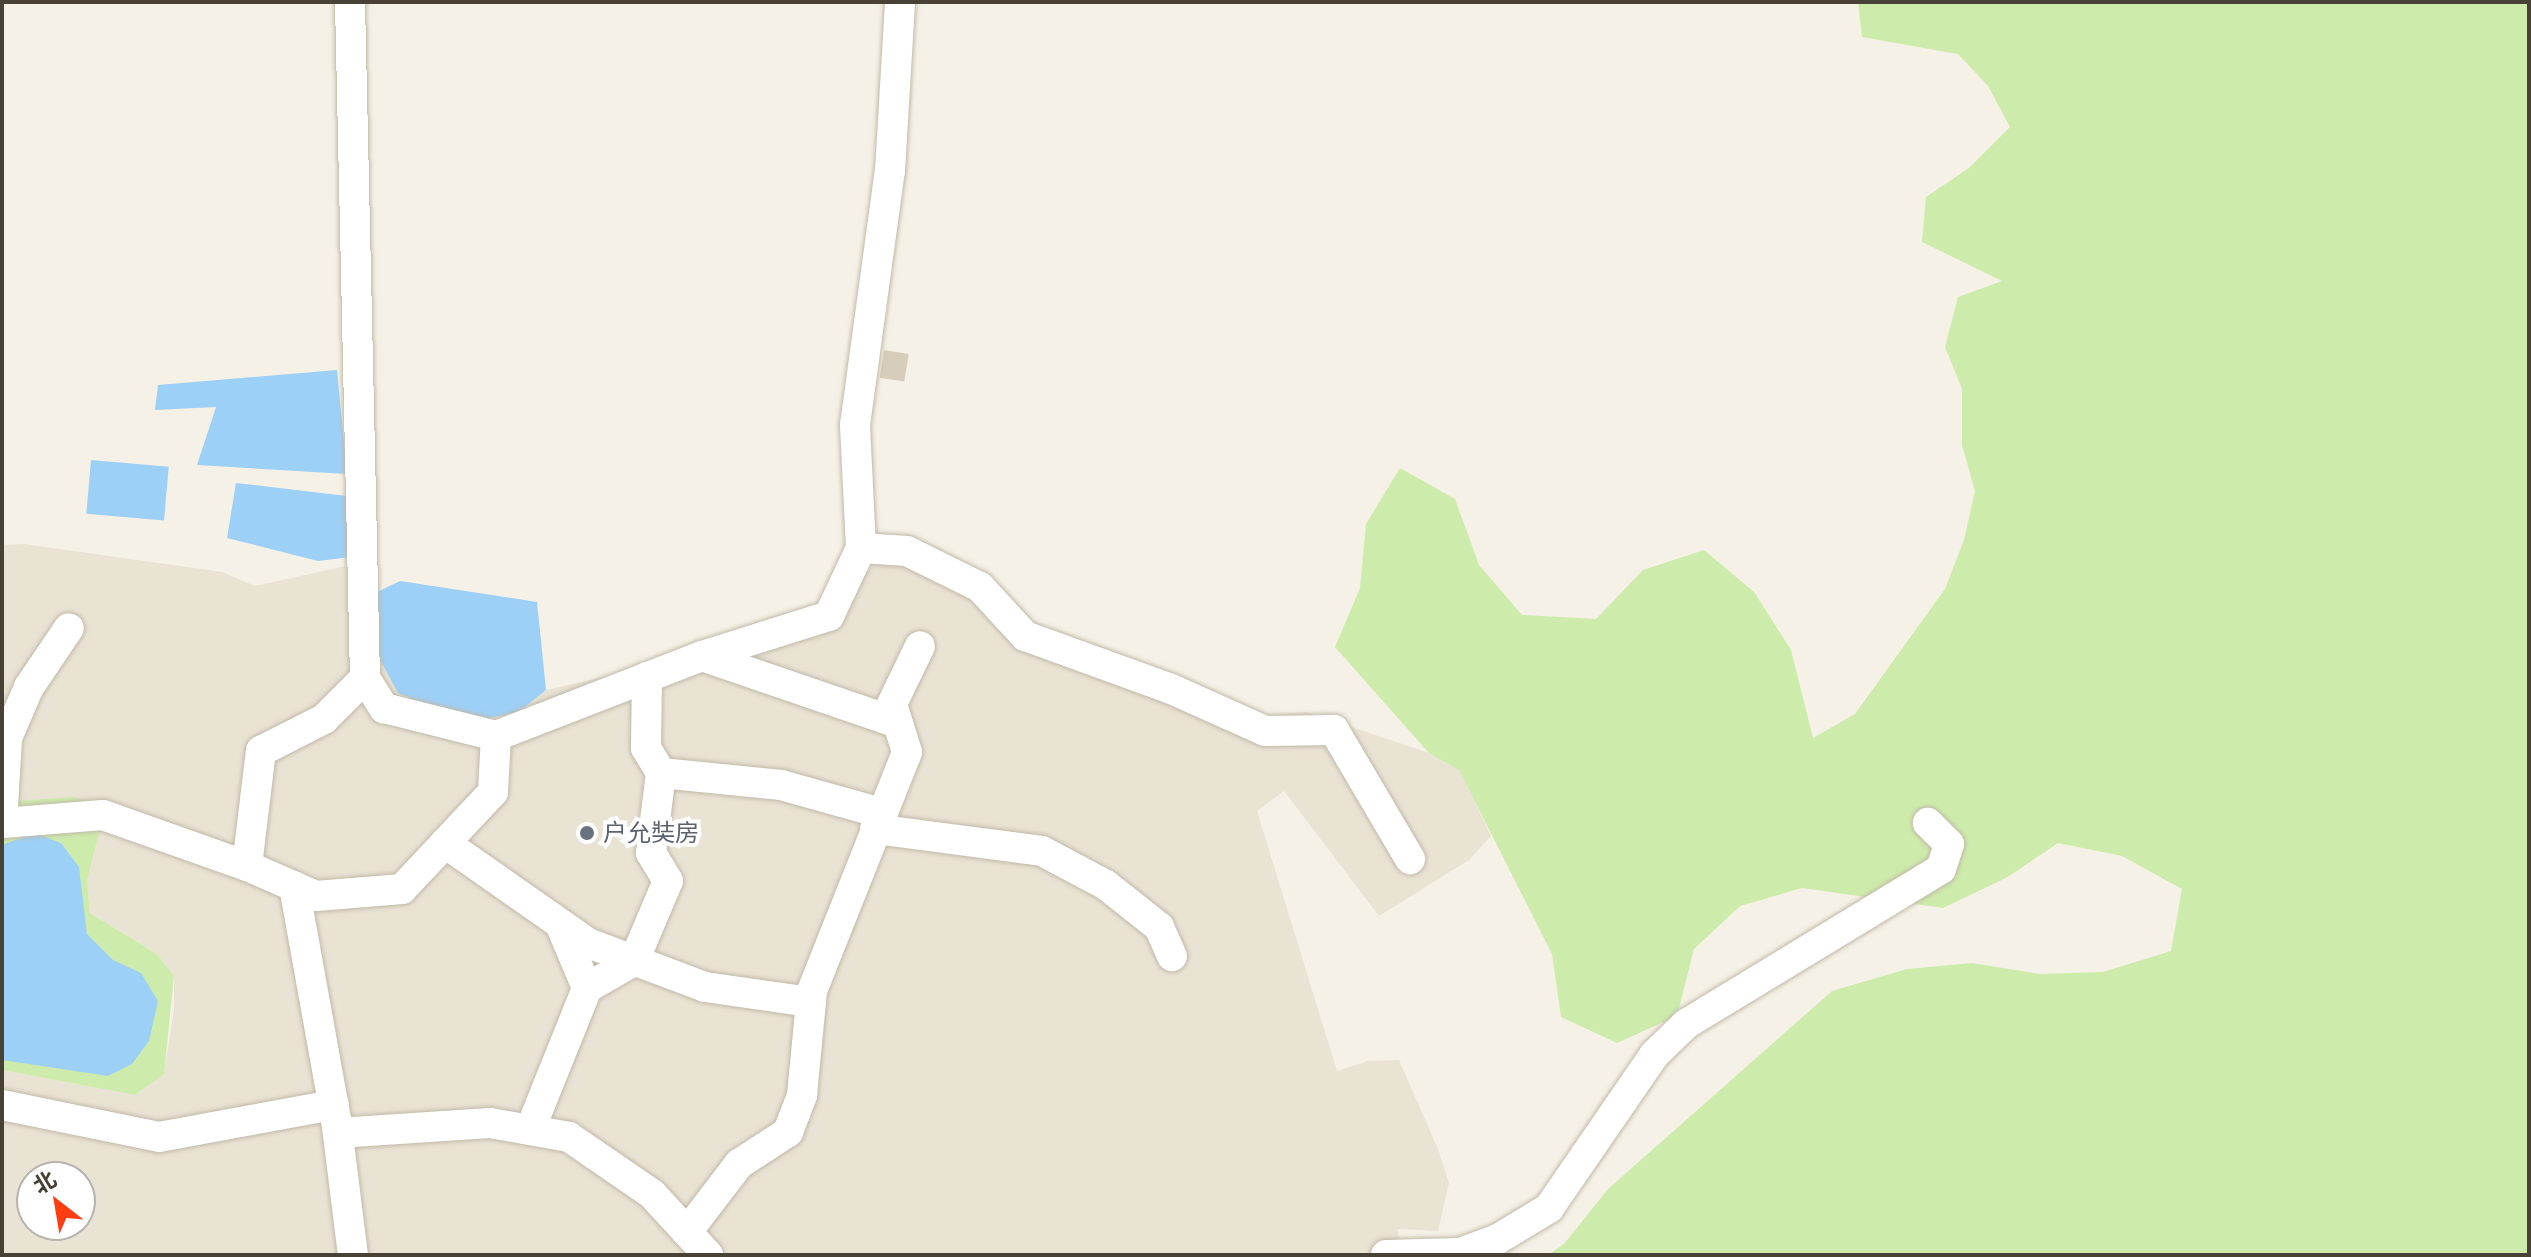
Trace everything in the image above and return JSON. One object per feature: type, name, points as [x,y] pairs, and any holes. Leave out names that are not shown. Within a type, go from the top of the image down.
[{"type":"street","points":[[350,2],[365,678],[384,708],[496,736],[702,656],[829,616],[861,548],[855,425],[890,171],[900,2]]},
{"type":"street","points":[[861,548],[907,551],[980,587],[1025,636],[1169,688],[1265,731],[1334,730],[1410,859]]},
{"type":"street","points":[[69,628],[29,687],[7,738],[2,823],[103,815],[247,866],[316,896],[402,889],[493,792],[496,736]]},
{"type":"street","points":[[687,1232],[739,1164],[788,1132],[802,1095],[811,1002],[907,752],[892,704],[920,646]]},
{"type":"street","points":[[702,656],[898,723]]},
{"type":"street","points":[[530,1130],[587,988],[634,961],[668,881],[651,853],[661,773],[646,748],[647,677]]},
{"type":"street","points":[[247,866],[261,751],[324,719],[365,678]]},
{"type":"street","points":[[661,773],[781,785],[878,821],[1042,851],[1106,885],[1159,927],[1172,956]]},
{"type":"street","points":[[1386,1255],[1460,1254],[1498,1239],[1549,1208],[1654,1055],[1686,1024],[1941,869],[1949,844],[1928,823]]},
{"type":"street","points":[[445,843],[588,943],[705,987],[811,1002]]},
{"type":"street","points":[[294,886],[336,1119],[353,1255]]},
{"type":"street","points":[[560,924],[587,988]]},
{"type":"street","points":[[2,1105],[159,1137],[336,1119],[490,1123],[569,1137],[652,1194],[708,1255]]},
{"type":"shaded area","points":[[24,544],[222,572],[255,586],[355,564],[378,610],[519,712],[546,690],[818,630],[877,561],[908,551],[1039,632],[1232,731],[1272,715],[1307,712],[1429,753],[1459,769],[1491,836],[1469,860],[1379,916],[1284,791],[1257,811],[1337,1071],[1368,1061],[1399,1060],[1438,1149],[1449,1183],[1438,1231],[1398,1229],[1399,1255],[2,1255],[2,1070],[135,1095],[164,1073],[174,1010],[174,976],[157,954],[90,913],[87,881],[106,806],[2,802],[2,545]]},
{"type":"green space","points":[[1858,2],[2529,2],[2529,1255],[1548,1255],[1564,1244],[1608,1189],[1832,991],[1907,969],[1972,963],[2040,974],[2103,972],[2171,951],[2182,889],[2122,856],[2058,843],[2006,878],[1943,908],[1802,888],[1740,906],[1694,949],[1677,1016],[1617,1043],[1561,1017],[1552,954],[1459,770],[1429,753],[1335,647],[1360,588],[1366,524],[1400,468],[1455,499],[1479,565],[1522,615],[1596,619],[1643,570],[1704,550],[1754,592],[1791,650],[1813,738],[1855,714],[1945,589],[1964,540],[1975,491],[1962,445],[1962,389],[1945,347],[1958,297],[2002,281],[1922,242],[1926,197],[1969,168],[2010,127],[1988,86],[1958,54],[1862,37]]},
{"type":"green space","points":[[73,797],[106,806],[87,881],[90,913],[157,954],[174,976],[164,1074],[135,1095],[2,1070],[2,802]]},
{"type":"water","points":[[337,370],[347,474],[197,465],[216,407],[155,410],[158,385]]},
{"type":"water","points":[[91,460],[169,467],[164,521],[86,514]]},
{"type":"water","points":[[236,483],[347,496],[359,556],[318,561],[227,538]]},
{"type":"water","points":[[400,581],[537,602],[546,690],[519,712],[470,722],[398,693],[370,641],[371,595]]},
{"type":"water","points":[[34,833],[61,843],[79,867],[87,934],[113,960],[141,973],[158,1001],[149,1041],[132,1064],[108,1076],[2,1060],[2,845]]},
{"type":"building","points":[[884,350],[909,354],[904,382],[880,378]]},
{"type":"place","name":"户允奘房","points":[[587,833]]}]
